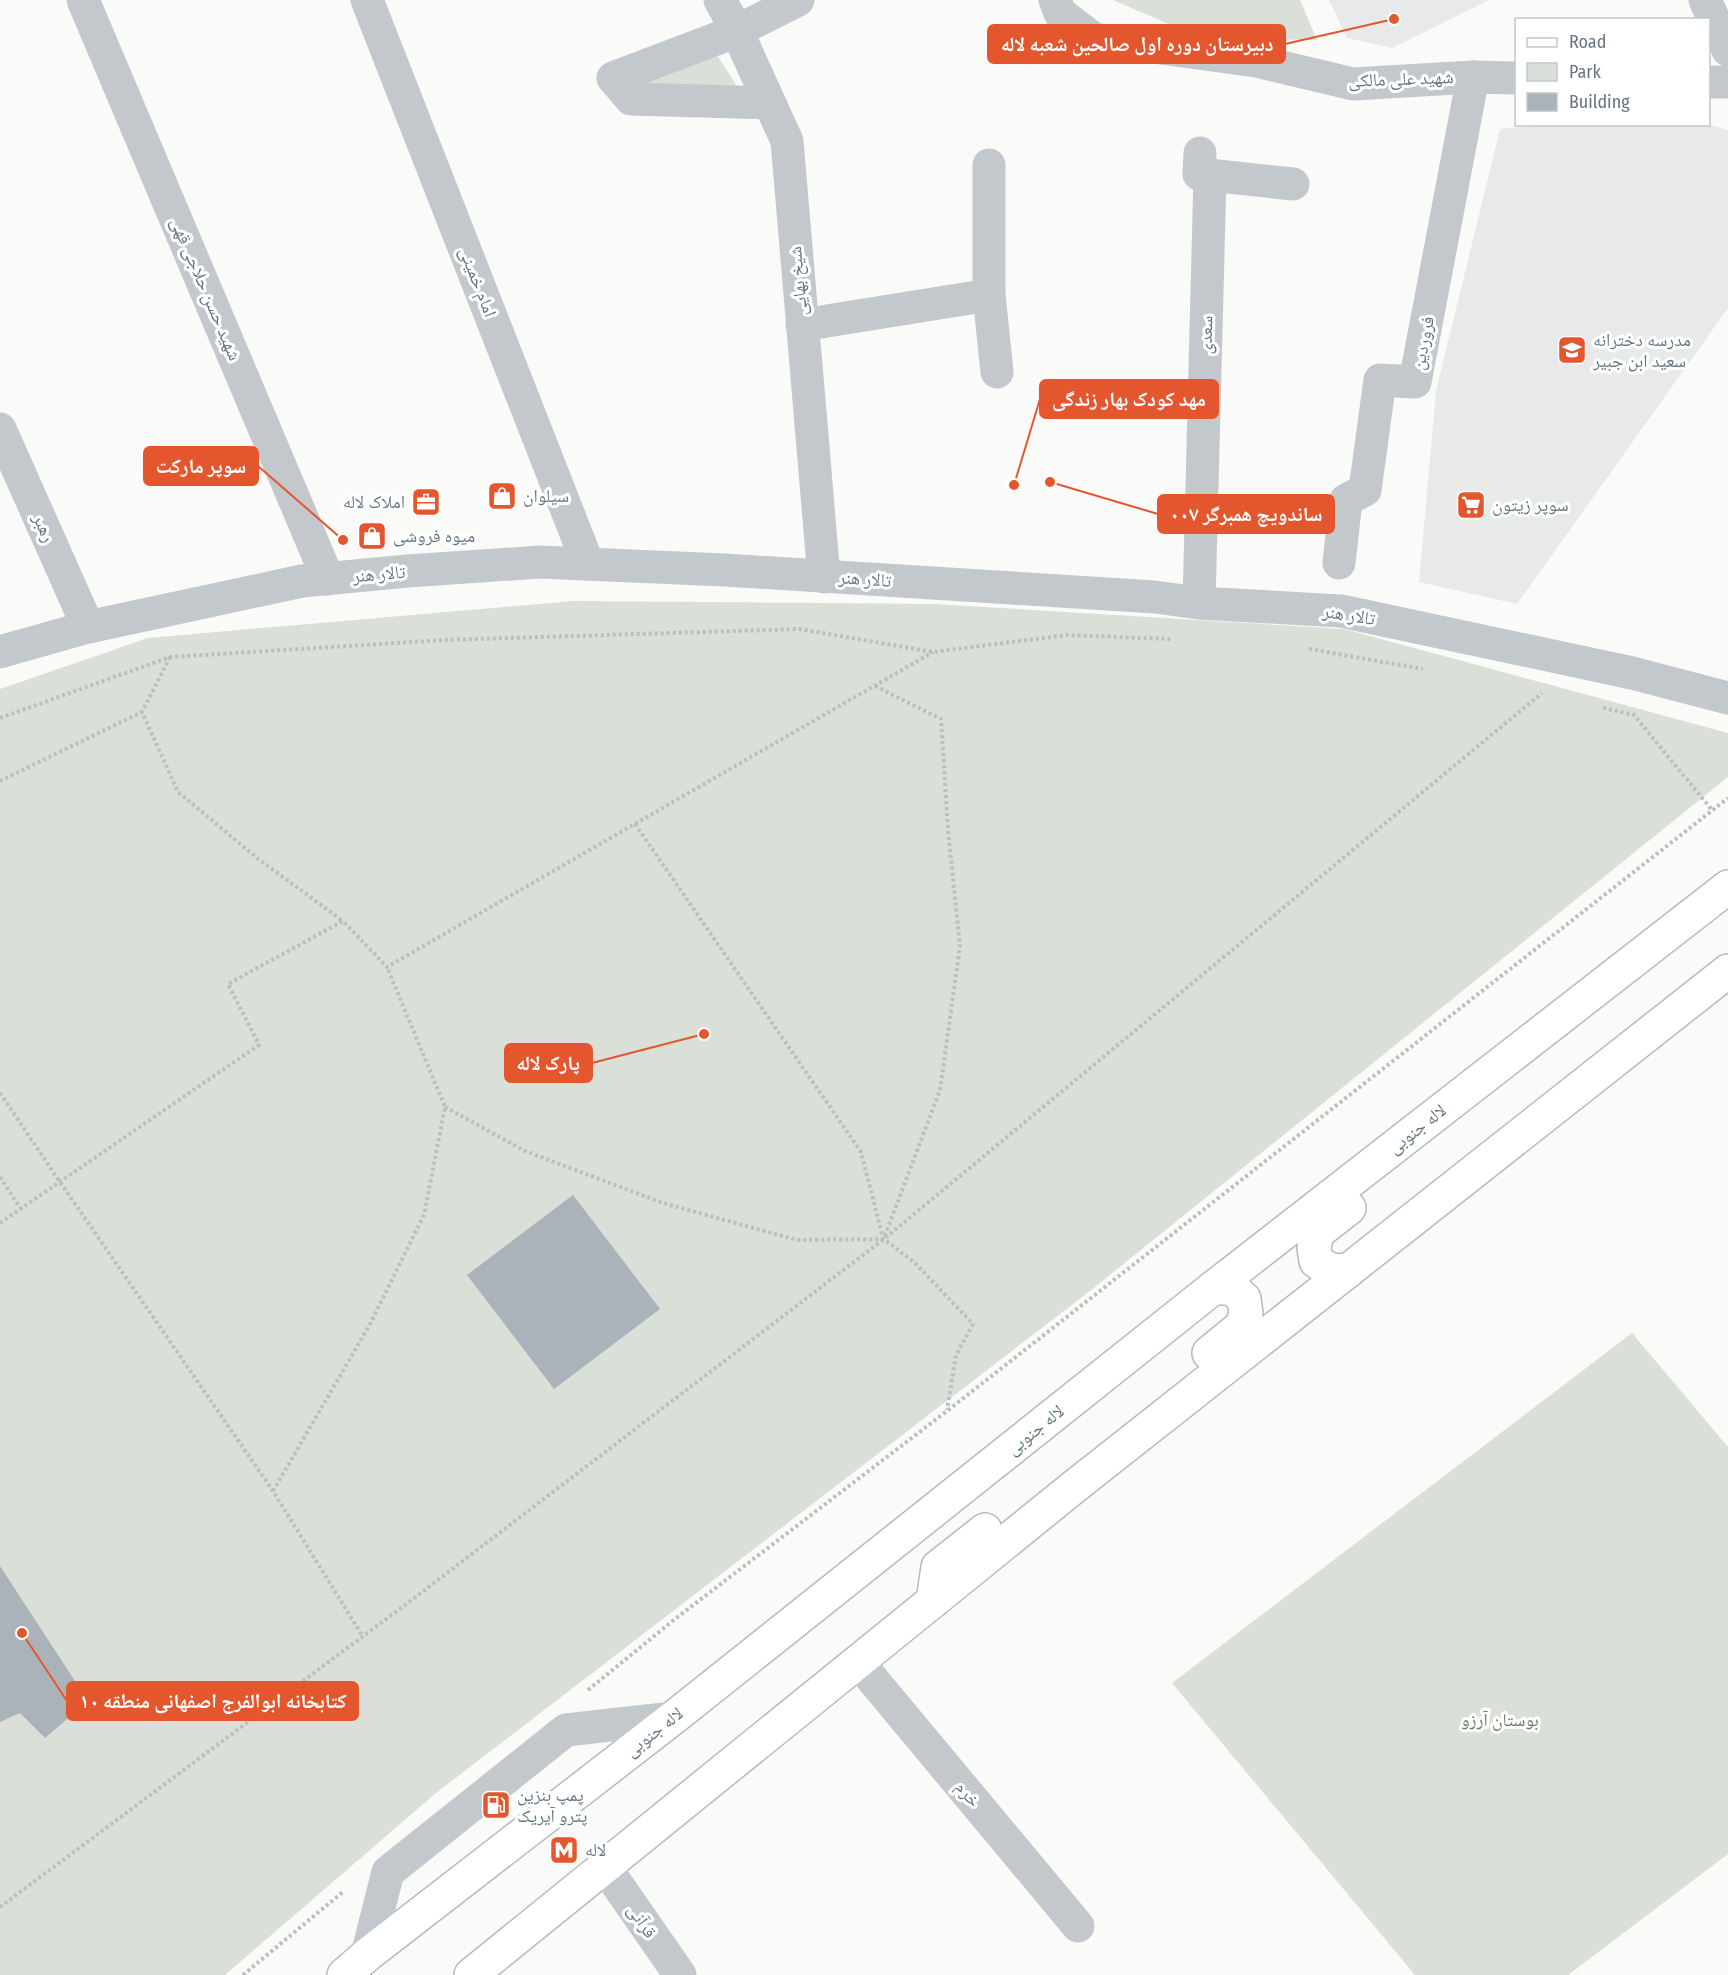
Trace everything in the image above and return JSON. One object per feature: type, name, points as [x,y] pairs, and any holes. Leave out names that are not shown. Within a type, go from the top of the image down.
[{"type":"main road","name":"لاله جنوبی","points":[[355,1965],[673,1718],[1213,1288],[1728,887]]},
{"type":"main road","points":[[1348,1271],[1330,1270],[1316,1261],[1314,1248],[1317,1233],[1602,1011],[1633,961]]},
{"type":"main road","points":[[471,1975],[1075,1486],[1728,971]]},
{"type":"main road","points":[[933,1601],[938,1567],[1242,1326],[1246,1314],[1244,1299],[1232,1288],[1213,1288]]},
{"type":"street","name":"شهید حسن حلاجی قهی","points":[[83,0],[328,579]]},
{"type":"street","name":"امام خمینی","points":[[367,0],[588,564]]},
{"type":"street","name":"شیخ بهایی","points":[[720,0],[786,141],[824,577]]},
{"type":"street","points":[[769,103],[631,99],[613,78],[736,31],[798,0]]},
{"type":"street","name":"شهید علی مالکی","points":[[1055,0],[1060,13],[1094,39],[1256,61],[1353,84],[1473,77],[1515,78]]},
{"type":"street","points":[[1705,0],[1728,50]]},
{"type":"street","name":"فروردین","points":[[1339,563],[1346,500],[1365,490],[1380,380],[1415,382],[1473,77]]},
{"type":"street","points":[[1710,81],[1728,82]]},
{"type":"street","name":"سعدی","points":[[1199,603],[1205,164],[1293,184]]},
{"type":"street","points":[[989,165],[990,295],[997,372]]},
{"type":"street","points":[[802,325],[990,295]]},
{"type":"street","name":"رهبر","points":[[0,429],[88,627]]},
{"type":"street","name":"تالار هنر","points":[[0,652],[88,627],[302,581],[540,562],[1155,597],[1199,603],[1341,611],[1632,673],[1728,698]]},
{"type":"street","name":"خرم","points":[[858,1662],[1078,1926]]},
{"type":"street","points":[[355,1965],[388,1872],[566,1730],[673,1718]]},
{"type":"street","name":"قرآنی","points":[[605,1867],[680,1975]]},
{"type":"path","points":[[0,718],[170,657],[444,640],[800,629],[933,652],[1067,636],[1180,639]]},
{"type":"path","points":[[1306,649],[1433,671]]},
{"type":"path","points":[[387,967],[933,652]]},
{"type":"path","points":[[0,782],[142,712],[170,657]]},
{"type":"path","points":[[875,686],[941,719],[948,830],[960,946],[940,1090],[884,1239]]},
{"type":"path","points":[[1532,691],[1553,696]]},
{"type":"path","points":[[0,1907],[363,1637],[884,1239],[1542,693]]},
{"type":"path","points":[[1600,707],[1635,715],[1712,810]]},
{"type":"path","points":[[142,712],[178,792],[256,858],[343,921],[387,967],[445,1107],[424,1215],[369,1326],[273,1491]]},
{"type":"path","points":[[583,1694],[675,1618],[947,1411],[1728,798]]},
{"type":"path","points":[[635,824],[861,1152],[884,1239],[915,1263],[973,1324],[956,1355],[947,1411]]},
{"type":"path","points":[[0,1223],[259,1045],[228,984],[343,921]]},
{"type":"path","points":[[0,1093],[273,1491],[363,1637]]},
{"type":"path","points":[[445,1107],[525,1151],[663,1203],[797,1240],[884,1239]]},
{"type":"path","points":[[0,1177],[21,1209]]},
{"type":"path","points":[[243,1975],[353,1884]]},
{"type":"shaded area","points":[[1329,0],[1489,0],[1392,48],[1347,38]]},
{"type":"shaded area","name":"مدرسه دخترانه سعید ابن جبیر","points":[[1710,125],[1728,130],[1728,308],[1517,604],[1419,582],[1436,391],[1500,129],[1531,126]]},
{"type":"green space","points":[[1113,0],[1300,0],[1317,40],[1201,38]]},
{"type":"green space","points":[[715,52],[740,91],[637,88],[633,79]]},
{"type":"green space","points":[[573,601],[934,604],[1344,629],[1728,733],[1728,777],[1090,1291],[436,1793],[225,1975],[0,1975],[0,689],[148,638]]},
{"type":"green space","name":"بوستان آرزو","points":[[1632,1333],[1728,1447],[1728,1854],[1568,1975],[1415,1975],[1172,1683]]},
{"type":"building","points":[[573,1195],[660,1309],[554,1389],[467,1275]]},
{"type":"building","points":[[0,1566],[88,1701],[45,1738],[20,1713],[0,1722]]},
{"type":"place","name":"دبیرستان دوره اول صالحین شعبه لاله","points":[[1394,19]]},
{"type":"place","name":"مدرسه دخترانه سعید ابن جبیر","points":[[1572,350]]},
{"type":"place","name":"ساندویچ همبرگر ۰۰۷","points":[[1050,482]]},
{"type":"place","name":"مهد کودک بهار زندگی","points":[[1014,485]]},
{"type":"place","name":"سیلوان","points":[[502,496]]},
{"type":"place","name":"املاک لاله","points":[[426,502]]},
{"type":"place","name":"سوپر زیتون","points":[[1471,505]]},
{"type":"place","name":"میوه فروشی","points":[[372,536]]},
{"type":"place","name":"سوپر مارکت","points":[[343,540]]},
{"type":"place","name":"پارک لاله","points":[[704,1034]]},
{"type":"place","name":"کتابخانه ابوالفرج اصفهانی منطقه ۱۰","points":[[22,1633]]},
{"type":"place","name":"پمپ بنزین پترو آیریک","points":[[496,1805]]},
{"type":"place","name":"لاله","points":[[564,1850]]}]
